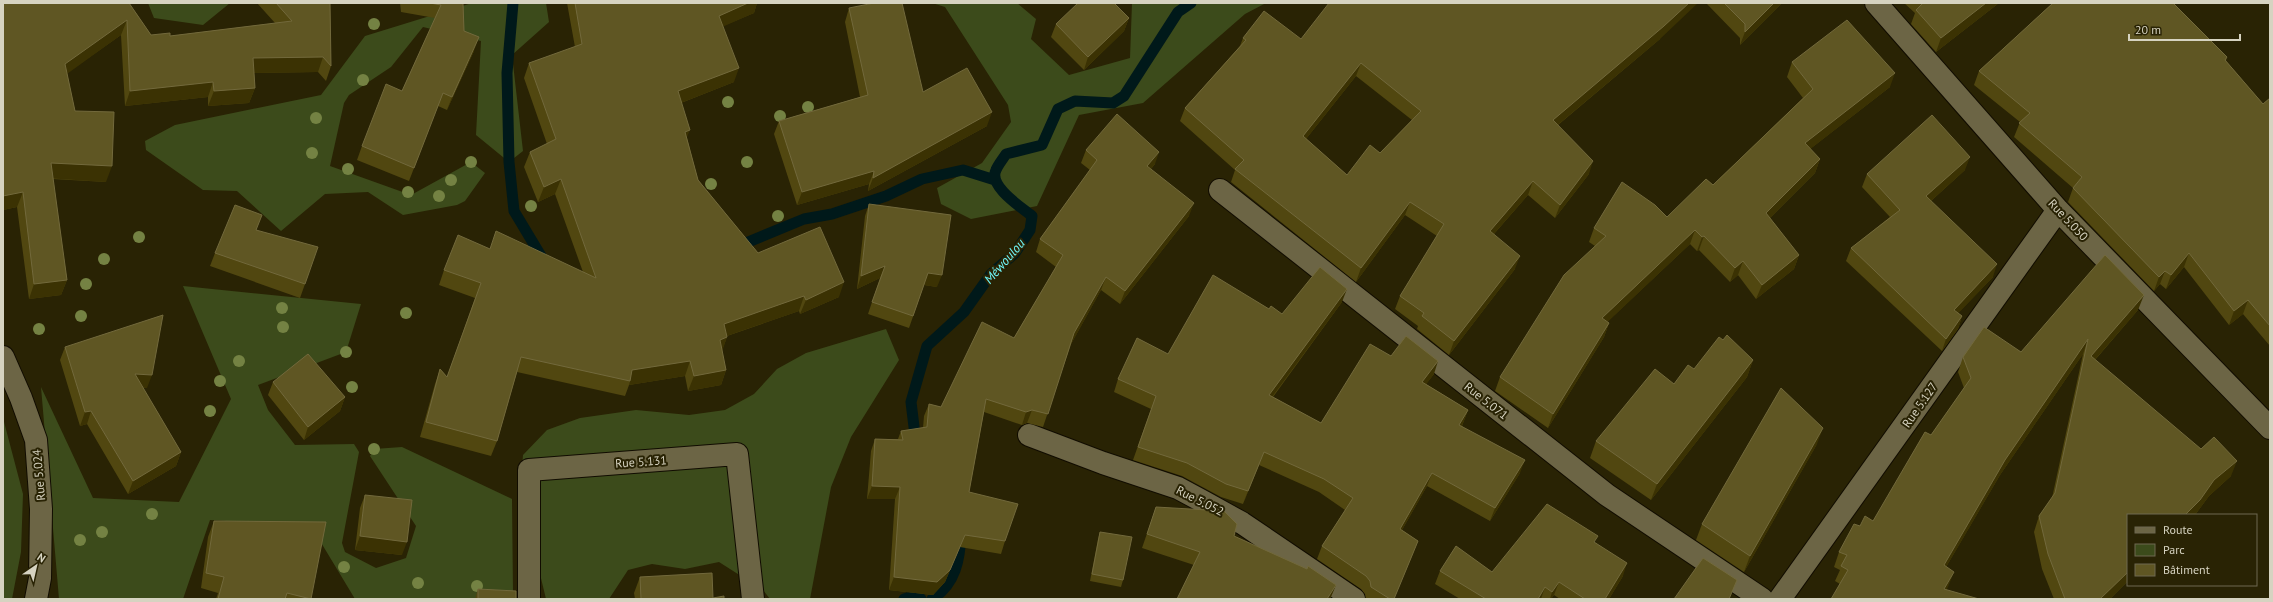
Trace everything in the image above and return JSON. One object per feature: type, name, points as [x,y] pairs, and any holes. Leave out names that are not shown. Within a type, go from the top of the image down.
[{"type":"street","name":"Rue 5.050","points":[[1876,3],[2058,210],[2270,428]]},
{"type":"street","name":"Rue 5.071","points":[[1220,190],[1607,495],[1762,599]]},
{"type":"street","name":"Rue 5.127","points":[[1780,599],[2058,210]]},
{"type":"street","name":"Rue 5.024","points":[[3,357],[21,398],[36,440],[42,509],[40,578],[36,599]]},
{"type":"street","name":"Rue 5.052","points":[[1030,435],[1191,495],[1242,523],[1354,599]]},
{"type":"street","name":"Rue 5.131","points":[[529,599],[529,470],[737,454],[753,599]]},
{"type":"green space","points":[[148,3],[230,3],[203,25],[154,18]]},
{"type":"green space","points":[[472,3],[546,3],[549,22],[512,55],[523,151],[509,162],[476,135],[481,41],[423,27],[391,67],[349,95],[344,103],[330,166],[411,195],[471,162],[485,173],[465,201],[457,205],[403,215],[368,192],[325,194],[281,231],[237,191],[203,190],[146,150],[145,141],[175,125],[321,95],[365,36]]},
{"type":"green space","points":[[932,3],[1017,3],[1036,19],[1031,39],[1069,75],[1130,58],[1132,3],[1266,3],[1245,14],[1143,103],[1079,115],[1037,206],[971,219],[941,204],[937,188],[982,163],[1011,122],[1008,105],[945,7]]},
{"type":"green space","points":[[183,286],[361,304],[346,352],[258,385],[268,410],[295,445],[354,444],[359,452],[342,543],[345,552],[376,568],[406,558],[416,526],[370,456],[374,449],[402,447],[512,499],[513,593],[490,599],[355,599],[311,526],[210,520],[183,599],[59,599],[41,387],[93,498],[179,502],[231,399]]},
{"type":"green space","points":[[886,329],[899,360],[851,437],[831,487],[810,599],[770,599],[763,590],[719,562],[685,569],[652,564],[628,570],[609,599],[546,599],[520,491],[523,455],[547,430],[580,418],[636,410],[689,415],[725,410],[754,394],[777,369],[806,353]]},
{"type":"green space","points":[[3,418],[23,494],[21,552],[12,599],[3,599]]},
{"type":"building","points":[[3,3],[129,3],[151,35],[170,33],[170,36],[292,21],[276,3],[330,3],[331,66],[323,57],[253,58],[255,88],[214,91],[213,82],[130,91],[127,20],[65,64],[75,111],[114,112],[112,166],[51,163],[67,280],[34,284],[23,192],[3,196]]},
{"type":"building","points":[[430,3],[463,3],[464,31],[479,37],[452,97],[443,93],[414,168],[362,146],[386,84],[402,91],[441,5]]},
{"type":"building","points":[[575,3],[748,3],[719,16],[739,68],[678,91],[690,130],[685,132],[698,180],[758,253],[820,227],[844,282],[806,300],[804,296],[724,324],[727,337],[720,340],[726,370],[694,376],[690,361],[632,370],[630,381],[521,357],[497,441],[426,422],[440,369],[447,377],[481,283],[444,270],[458,235],[490,249],[496,231],[596,278],[561,179],[544,187],[530,152],[556,139],[529,63],[582,44]]},
{"type":"building","points":[[874,3],[902,3],[923,92],[967,68],[992,112],[873,178],[874,171],[802,192],[779,121],[868,95],[849,8]]},
{"type":"building","points":[[1078,3],[1114,3],[1129,18],[1088,57],[1056,24]]},
{"type":"building","points":[[1329,3],[1689,3],[1553,120],[1593,161],[1560,205],[1533,181],[1490,231],[1520,256],[1454,341],[1422,316],[1424,313],[1400,296],[1444,224],[1410,202],[1361,268],[1235,169],[1244,160],[1185,108],[1246,40],[1243,38],[1264,11],[1301,39]],"holes":[[[1361,63],[1421,111],[1380,153],[1370,145],[1347,175],[1303,136]]]},
{"type":"building","points":[[1724,3],[1774,3],[1745,32],[1745,24]]},
{"type":"building","points":[[1923,3],[1986,3],[1941,38],[1916,10]]},
{"type":"building","points":[[2053,3],[2173,3],[2227,57],[2225,60],[2263,104],[2270,98],[2270,326],[2248,300],[2234,311],[2189,253],[2171,275],[2165,271],[2159,277],[2073,188],[2082,177],[2019,123],[2030,113],[1979,71]]},
{"type":"building","points":[[1847,20],[1895,73],[1805,143],[1820,159],[1766,213],[1799,255],[1762,285],[1743,261],[1735,268],[1704,236],[1702,237],[1695,230],[1602,318],[1609,323],[1553,414],[1500,377],[1564,275],[1606,236],[1594,228],[1622,182],[1655,205],[1667,217],[1706,179],[1713,185],[1813,89],[1792,62]]},
{"type":"building","points":[[1117,114],[1159,152],[1147,166],[1194,203],[1125,291],[1106,277],[1074,333],[1048,414],[1032,410],[1026,412],[986,399],[969,492],[1018,504],[1005,541],[965,535],[950,570],[937,582],[894,577],[900,487],[872,486],[875,439],[903,440],[901,431],[927,427],[929,404],[941,407],[982,322],[1014,338],[1063,255],[1040,239],[1097,160],[1086,150]]},
{"type":"building","points":[[1932,115],[1970,157],[1926,196],[1997,264],[1954,310],[1962,316],[1946,339],[1851,248],[1900,210],[1867,174]]},
{"type":"building","points":[[869,204],[951,215],[942,275],[928,273],[913,316],[872,302],[885,266],[861,276]]},
{"type":"building","points":[[235,205],[262,215],[256,230],[318,247],[305,284],[215,253]]},
{"type":"building","points":[[2105,255],[2144,295],[2091,356],[2201,449],[2214,437],[2237,461],[2214,480],[2200,500],[2186,514],[2127,514],[2127,573],[2100,599],[2065,599],[2048,554],[2039,516],[2055,493],[2088,339],[2005,460],[1944,565],[1954,572],[1944,589],[1979,599],[1831,599],[1848,570],[1841,566],[1847,555],[1839,552],[1854,524],[1860,526],[1865,516],[1873,521],[1925,432],[1931,435],[1971,378],[1963,357],[1984,327],[2021,352]]},
{"type":"building","points":[[1320,267],[1347,289],[1269,395],[1321,423],[1370,344],[1391,356],[1406,336],[1438,361],[1422,382],[1468,410],[1459,425],[1525,460],[1495,508],[1432,473],[1400,529],[1418,541],[1394,599],[1390,599],[1371,587],[1370,581],[1366,576],[1322,546],[1353,498],[1324,479],[1264,452],[1248,491],[1226,484],[1187,463],[1138,447],[1156,396],[1118,379],[1137,338],[1168,354],[1213,275],[1269,309],[1271,306],[1282,314]]},
{"type":"building","points":[[163,315],[152,375],[135,374],[181,452],[133,481],[91,411],[85,412],[65,347]]},
{"type":"building","points":[[1727,335],[1753,360],[1657,484],[1596,441],[1655,369],[1674,384],[1688,365],[1694,369],[1719,337],[1723,340]]},
{"type":"building","points":[[308,354],[345,397],[308,427],[273,382]]},
{"type":"building","points":[[1781,388],[1823,428],[1750,556],[1702,524]]},
{"type":"building","points":[[365,495],[412,500],[407,542],[360,536]]},
{"type":"building","points":[[1547,504],[1598,536],[1594,542],[1627,563],[1605,599],[1585,599],[1559,582],[1552,592],[1545,587],[1538,599],[1486,599],[1440,571],[1456,546],[1492,572]]},
{"type":"building","points":[[1156,507],[1224,511],[1237,524],[1234,536],[1307,569],[1308,566],[1336,585],[1327,599],[1177,599],[1200,552],[1147,534]]},
{"type":"building","points":[[214,521],[326,522],[311,599],[287,593],[285,599],[218,599],[224,577],[206,573]]},
{"type":"building","points":[[1100,532],[1132,537],[1123,580],[1092,574]]},
{"type":"building","points":[[1703,558],[1737,580],[1729,599],[1674,599]]},
{"type":"building","points":[[712,573],[713,598],[724,596],[724,599],[641,599],[640,577]]},
{"type":"building","points":[[478,589],[516,591],[516,599],[478,599]]},
{"type":"waterway","points":[[513,3],[507,73],[509,162],[514,211],[544,261]]},
{"type":"waterway","name":"Méwoulou","points":[[916,443],[911,402],[927,346],[964,312],[991,274],[1015,253],[1030,230],[1032,216],[1007,196],[997,183],[995,176],[999,164],[1006,154],[1042,145],[1058,109],[1075,101],[1113,103],[1124,96],[1178,12],[1191,3]]},
{"type":"waterway","points":[[736,247],[804,219],[832,214],[886,196],[922,179],[963,170],[995,180]]},
{"type":"waterway","name":"Méwoulou","points":[[932,599],[947,586],[955,570],[958,561],[961,533]]},
{"type":"waterway","name":"Méwoulou","points":[[904,599],[911,597],[921,599]]}]
